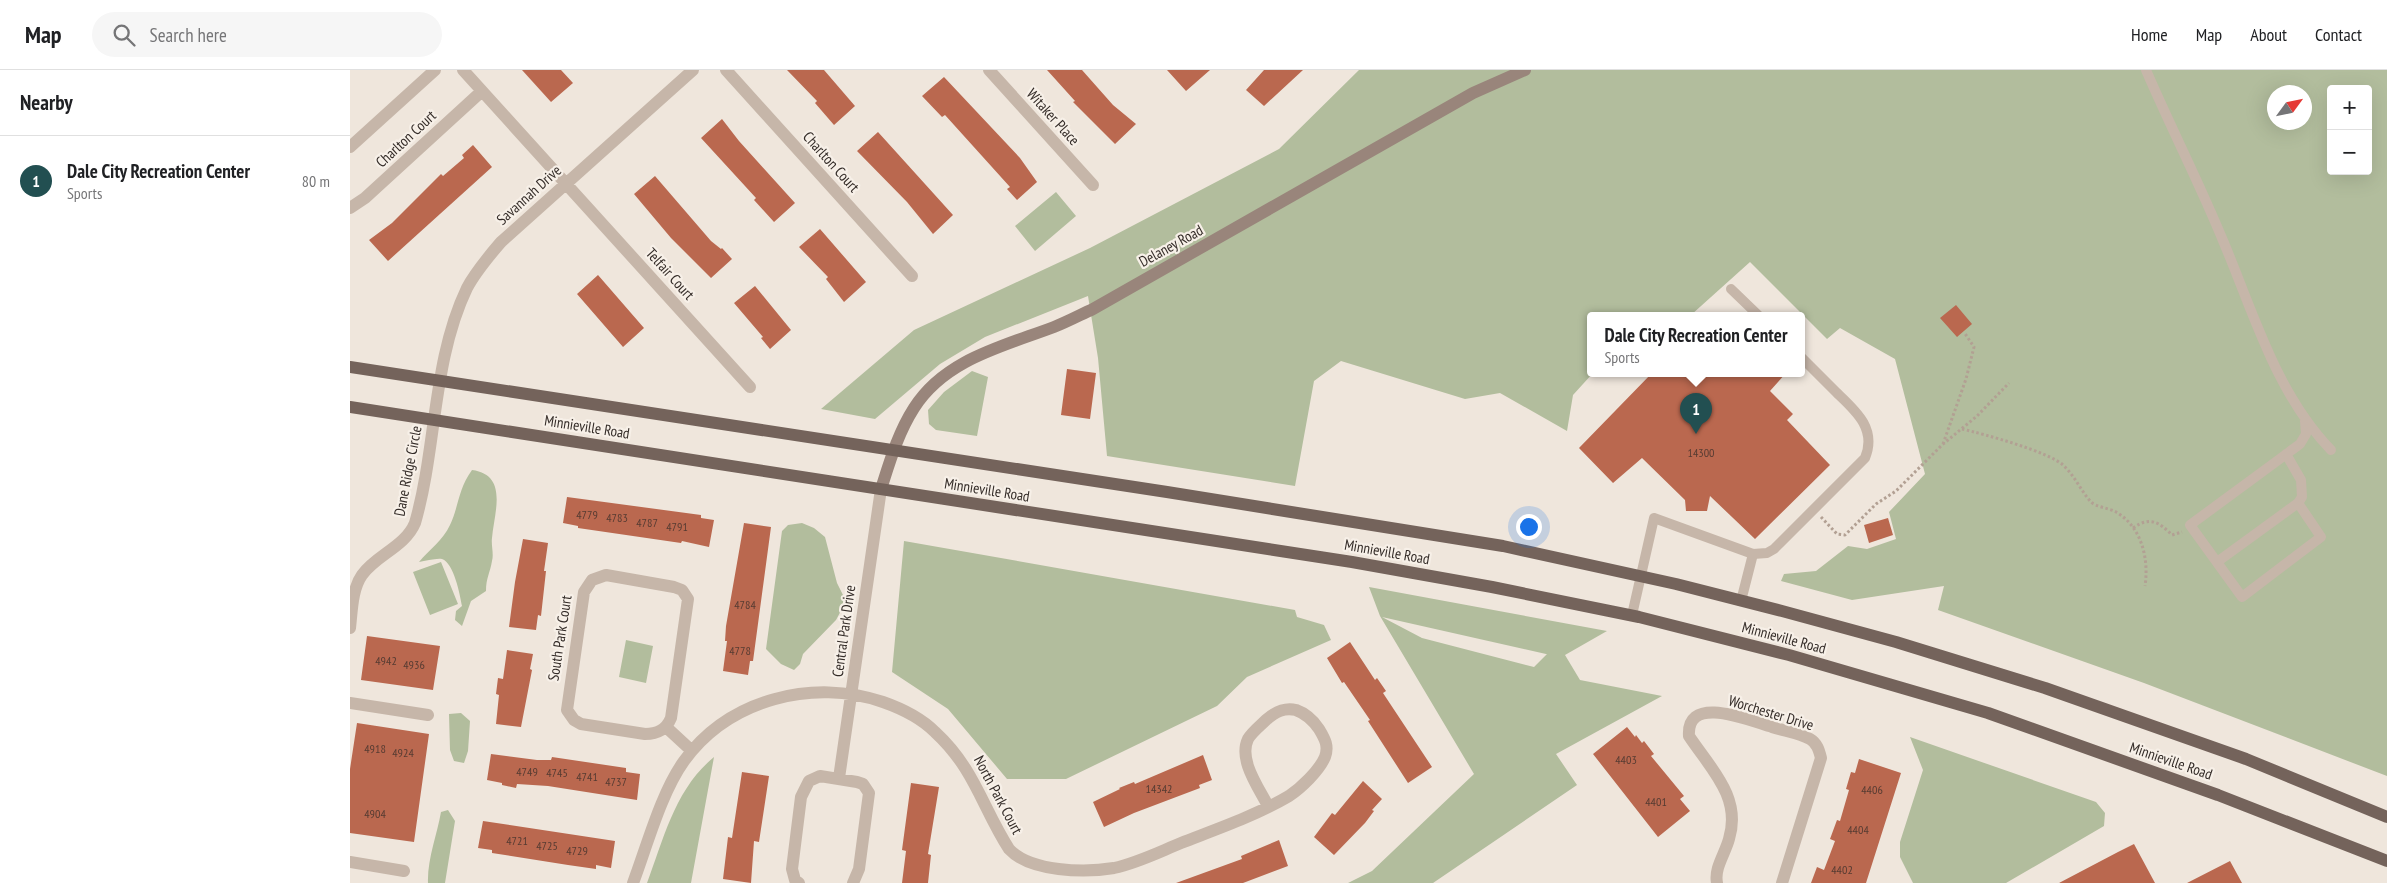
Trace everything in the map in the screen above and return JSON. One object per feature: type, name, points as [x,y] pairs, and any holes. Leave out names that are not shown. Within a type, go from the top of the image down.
[{"type":"main road","name":"Minnieville Road","points":[[350,367],[1419,531],[1503,546],[1741,601],[1896,642],[2054,691],[2246,759],[2387,817]]},
{"type":"main road","name":"Minnieville Road","points":[[350,407],[1352,562],[1632,615],[1789,655],[1988,713],[2218,794],[2387,861]]},
{"type":"street","name":"Charlton Court","points":[[350,147],[435,70]]},
{"type":"street","points":[[463,70],[566,183]]},
{"type":"street","name":"Savannah Drive","points":[[442,381],[460,307],[475,275],[501,242],[693,70]]},
{"type":"street","name":"Charlton Court","points":[[726,70],[912,276]]},
{"type":"street","name":"Witaker Place","points":[[989,70],[1092,185]]},
{"type":"street","name":"Delaney Road","points":[[881,489],[893,450],[914,408],[929,389],[963,364],[990,351],[1057,326],[1092,309],[1472,93],[1525,70]]},
{"type":"street","name":"Charlton Court","points":[[350,208],[365,198],[482,91]]},
{"type":"street","name":"Telfair Court","points":[[566,183],[750,387]]},
{"type":"street","name":"Dane Ridge Circle","points":[[350,628],[356,575],[412,530],[418,514],[442,381]]},
{"type":"street","name":"Central Park Drive","points":[[839,778],[881,489]]},
{"type":"street","name":"South Park Court","points":[[606,575],[674,587],[682,590],[688,599],[671,718],[666,727],[656,733],[645,734],[581,724],[574,720],[567,710],[584,592],[588,583],[596,577],[606,575]]},
{"type":"street","points":[[633,883],[671,784],[692,751],[733,718],[764,702],[801,693],[820,691],[852,693]]},
{"type":"street","name":"North Park Court","points":[[852,693],[899,707],[932,729],[966,767],[1009,849],[1019,858],[1036,866],[1099,869],[1128,865],[1240,820],[1268,806],[1289,795],[1300,787],[1325,757],[1327,747],[1323,736],[1311,718],[1298,711],[1283,710],[1272,714],[1252,734],[1246,743],[1246,760],[1268,806]]},
{"type":"street","points":[[350,703],[428,715]]},
{"type":"street","name":"Worchester Drive","points":[[1717,883],[1718,867],[1730,835],[1731,805],[1726,789],[1689,736],[1688,730],[1694,718],[1704,713],[1714,712],[1737,716],[1809,739],[1819,750],[1821,758],[1782,883]]},
{"type":"street","points":[[666,727],[692,751]]},
{"type":"street","points":[[799,883],[794,880],[792,869],[803,791],[809,781],[816,777],[839,778],[863,784],[869,793],[859,870],[853,883]]},
{"type":"street","points":[[350,862],[404,871]]},
{"type":"lane","points":[[2146,70],[2224,241],[2266,347],[2305,421],[2331,450]]},
{"type":"lane","points":[[1732,289],[1755,312]]},
{"type":"lane","points":[[1632,615],[1654,518],[1753,554],[1767,553],[1774,549],[1865,458],[1869,441],[1860,416],[1805,361]]},
{"type":"lane","points":[[2298,503],[2321,537],[2242,597],[2191,526],[2304,439],[2306,434],[2305,421]]},
{"type":"lane","points":[[2217,562],[2298,503],[2302,497],[2301,480],[2286,454]]},
{"type":"lane","points":[[1741,601],[1753,554]]},
{"type":"path","points":[[1942,445],[1966,379],[1974,347],[1964,332]]},
{"type":"path","points":[[1814,509],[1837,534],[1845,535],[1876,504],[1896,491],[1942,445],[1992,403],[2009,383]]},
{"type":"path","points":[[1962,429],[2053,457],[2076,479],[2092,503],[2114,511],[2133,528],[2141,542],[2145,557],[2145,586]]},
{"type":"path","points":[[2133,528],[2143,521],[2147,521],[2158,524],[2176,536],[2191,526]]},
{"type":"green space","points":[[1359,70],[2387,70],[2387,776],[2144,683],[1938,610],[1944,586],[1852,600],[1781,581],[1784,574],[1816,571],[1848,546],[1867,549],[1896,539],[1889,512],[1925,474],[1895,359],[1840,328],[1827,339],[1805,317],[1805,312],[1800,312],[1750,262],[1694,312],[1587,312],[1587,377],[1589,377],[1573,395],[1567,431],[1500,393],[1465,399],[1341,361],[1314,381],[1295,486],[1107,456],[1098,358],[1088,296],[985,337],[940,364],[875,419],[821,409],[914,330],[1090,248],[1279,149]]},
{"type":"green space","points":[[1056,192],[1076,216],[1035,251],[1015,226]]},
{"type":"green space","points":[[972,371],[988,377],[977,436],[936,430],[929,424],[928,410],[944,392]]},
{"type":"green space","points":[[472,470],[484,473],[491,479],[497,496],[492,541],[493,558],[486,591],[471,601],[462,626],[455,620],[456,611],[462,606],[456,580],[450,566],[442,559],[419,562],[447,530],[453,518],[461,491]]},
{"type":"green space","points":[[802,523],[814,528],[825,537],[837,583],[843,595],[843,607],[836,620],[803,654],[800,664],[794,670],[781,664],[766,649],[782,531],[788,525]]},
{"type":"green space","points":[[904,541],[1295,610],[1297,617],[1324,625],[1331,640],[1247,677],[1217,706],[1066,779],[1007,779],[948,709],[892,672]]},
{"type":"green space","points":[[441,562],[458,604],[430,615],[413,572]]},
{"type":"green space","points":[[1369,587],[1607,631],[1565,655],[1580,680],[1662,696],[1556,754],[1577,785],[1433,883],[1348,883],[1372,871],[1474,774],[1380,616]],"holes":[[[1382,617],[1547,654],[1534,667],[1422,638]]]},
{"type":"green space","points":[[626,640],[653,646],[646,683],[619,677]]},
{"type":"green space","points":[[461,713],[470,721],[468,751],[464,763],[454,761],[450,750],[449,714]]},
{"type":"green space","points":[[1910,737],[2096,802],[2105,813],[2104,826],[2006,883],[1913,883],[1900,857],[1900,842],[1923,770]]},
{"type":"green space","points":[[714,757],[691,883],[647,883],[665,832],[680,799],[689,784]]},
{"type":"green space","points":[[448,810],[455,821],[445,883],[428,883],[431,856],[441,812]]},
{"type":"building","points":[[522,70],[561,70],[573,83],[551,102]]},
{"type":"building","points":[[787,70],[824,70],[855,106],[834,125],[815,103],[817,101]]},
{"type":"building","points":[[1047,70],[1082,70],[1113,105],[1136,124],[1115,144],[1073,102],[1075,101]]},
{"type":"building","points":[[1167,70],[1210,70],[1186,91]]},
{"type":"building","points":[[1264,70],[1303,70],[1264,106],[1246,90]]},
{"type":"building","points":[[944,77],[1020,158],[1037,182],[1017,200],[1007,189],[1010,187],[945,115],[942,117],[922,96]]},
{"type":"building","points":[[722,119],[739,141],[795,203],[774,222],[754,200],[756,198],[701,138]]},
{"type":"building","points":[[878,132],[953,215],[933,234],[907,202],[857,151]]},
{"type":"building","points":[[473,145],[492,167],[388,261],[369,240],[392,223],[441,174],[443,176],[464,158],[462,155]]},
{"type":"building","points":[[655,176],[711,241],[722,248],[732,259],[711,278],[671,238],[634,194]]},
{"type":"building","points":[[820,229],[866,282],[844,302],[826,279],[828,277],[799,247]]},
{"type":"building","points":[[598,275],[644,328],[623,347],[577,294]]},
{"type":"building","points":[[755,286],[791,330],[770,349],[761,338],[763,337],[734,303]]},
{"type":"building","points":[[1956,305],[1972,324],[1957,337],[1940,318]]},
{"type":"building","points":[[1067,369],[1096,373],[1090,419],[1061,415]]},
{"type":"building","points":[[1648,377],[1782,377],[1770,391],[1793,414],[1787,420],[1830,465],[1755,539],[1710,496],[1707,511],[1686,511],[1685,500],[1642,458],[1613,483],[1579,448]]},
{"type":"building","points":[[567,497],[701,515],[701,518],[714,520],[709,547],[682,541],[681,543],[578,528],[578,526],[563,523]]},
{"type":"building","points":[[1888,518],[1893,535],[1869,543],[1864,525]]},
{"type":"building","points":[[744,523],[771,527],[753,661],[750,661],[748,675],[723,671],[727,641],[725,641],[726,626]]},
{"type":"building","points":[[523,539],[548,543],[541,616],[538,615],[536,630],[509,627]]},
{"type":"building","points":[[367,636],[440,646],[433,690],[361,680]]},
{"type":"building","points":[[1350,642],[1375,680],[1377,678],[1386,691],[1383,693],[1432,767],[1408,783],[1368,721],[1370,720],[1344,682],[1342,683],[1327,658]]},
{"type":"building","points":[[507,650],[533,654],[530,669],[532,670],[521,727],[496,724],[499,695],[496,694],[498,678],[503,679]]},
{"type":"building","points":[[357,723],[429,734],[414,842],[350,833],[350,769]]},
{"type":"building","points":[[1627,727],[1642,743],[1644,741],[1654,754],[1651,756],[1684,796],[1680,799],[1690,811],[1658,837],[1593,754]]},
{"type":"building","points":[[491,754],[537,760],[551,760],[552,757],[626,768],[626,772],[640,774],[637,800],[548,786],[517,784],[516,788],[502,785],[502,783],[487,780]]},
{"type":"building","points":[[1203,755],[1212,780],[1199,785],[1200,788],[1134,813],[1104,827],[1093,802],[1119,788],[1134,782],[1135,784]]},
{"type":"building","points":[[1859,759],[1901,773],[1866,883],[1811,883],[1817,867],[1824,870],[1835,841],[1830,839],[1837,820],[1840,821],[1849,790],[1846,789],[1851,772],[1855,773]]},
{"type":"building","points":[[742,772],[769,776],[759,842],[754,841],[751,883],[723,879],[728,837],[732,838]]},
{"type":"building","points":[[1363,781],[1382,799],[1372,810],[1374,811],[1365,823],[1334,855],[1314,837],[1332,813],[1335,815]]},
{"type":"building","points":[[911,783],[939,787],[928,854],[931,855],[928,883],[902,883],[906,851],[902,850]]},
{"type":"building","points":[[483,821],[615,841],[611,868],[596,865],[596,869],[568,865],[492,853],[492,850],[478,848]]},
{"type":"building","points":[[1279,840],[1288,866],[1243,883],[1176,883],[1242,859],[1241,856]]},
{"type":"building","points":[[2134,844],[2155,883],[2059,883],[2118,852]]},
{"type":"building","points":[[2230,861],[2242,883],[2187,883]]},
{"type":"place","name":"Dale City Recreation Center","points":[[1696,434]]}]
